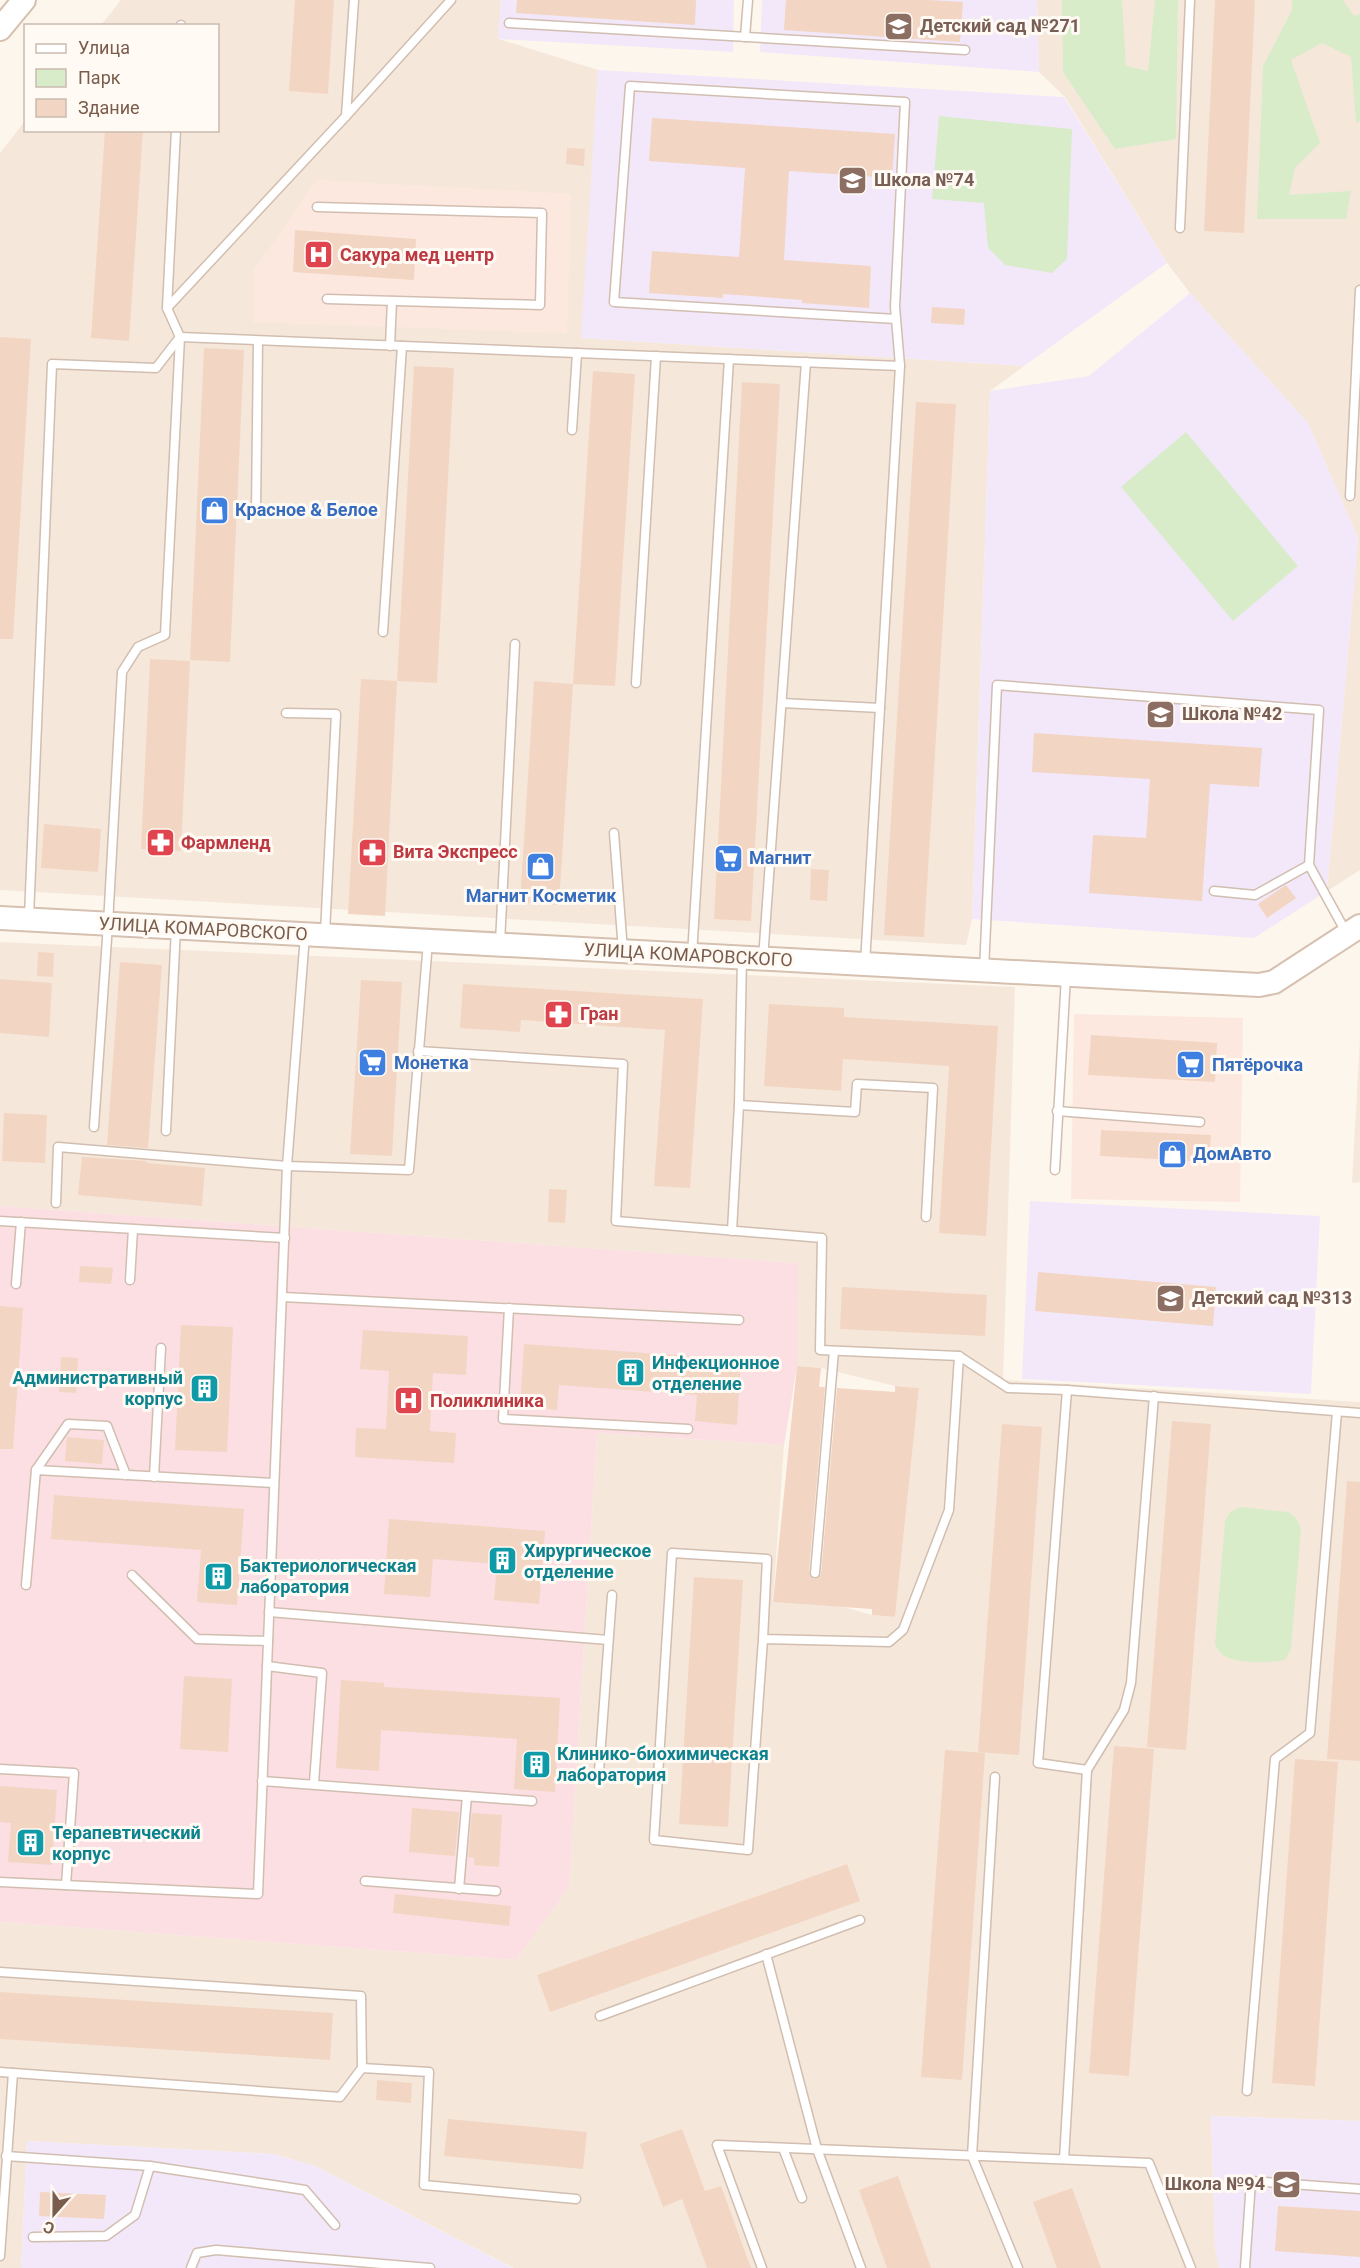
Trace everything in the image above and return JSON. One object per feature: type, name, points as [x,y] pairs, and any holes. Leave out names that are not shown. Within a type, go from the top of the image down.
[{"type":"street","points":[[0,29],[24,0]]},
{"type":"street","name":"УЛИЦА КОМАРОВСКОГО","points":[[0,918],[1259,985],[1274,982],[1353,930]]},
{"type":"lane","points":[[346,116],[354,0]]},
{"type":"lane","points":[[166,308],[451,0]]},
{"type":"lane","points":[[745,37],[747,0]]},
{"type":"lane","points":[[1180,228],[1190,0]]},
{"type":"lane","points":[[509,23],[966,50]]},
{"type":"lane","points":[[865,964],[900,366],[896,319],[905,102],[630,86],[614,302],[896,319]]},
{"type":"lane","points":[[94,1127],[122,672],[138,647],[165,635],[180,337],[166,308],[176,132]]},
{"type":"lane","points":[[317,207],[542,213],[540,305],[327,299]]},
{"type":"lane","points":[[1350,496],[1360,290]]},
{"type":"lane","points":[[390,346],[392,301]]},
{"type":"lane","points":[[180,337],[900,366]]},
{"type":"lane","points":[[29,920],[52,363],[156,368],[180,337]]},
{"type":"lane","points":[[256,510],[258,340]]},
{"type":"lane","points":[[383,632],[402,346]]},
{"type":"lane","points":[[572,430],[577,353]]},
{"type":"lane","points":[[636,683],[656,356]]},
{"type":"lane","points":[[692,955],[729,359]]},
{"type":"lane","points":[[732,1231],[739,1105],[752,958],[782,703],[806,362]]},
{"type":"lane","points":[[500,944],[514,644]]},
{"type":"lane","points":[[984,971],[997,686],[1319,710],[1309,865],[1353,930]]},
{"type":"lane","points":[[782,703],[880,708]]},
{"type":"lane","points":[[0,1882],[258,1894],[287,1166],[315,935],[336,714],[286,713]]},
{"type":"lane","points":[[614,833],[623,951]]},
{"type":"lane","points":[[1214,891],[1255,895],[1309,865]]},
{"type":"lane","points":[[166,1131],[176,928]]},
{"type":"lane","points":[[56,1203],[58,1147],[287,1166],[409,1170],[428,941]]},
{"type":"lane","points":[[1055,1170],[1066,975]]},
{"type":"lane","points":[[418,1051],[623,1064],[616,1221],[822,1238],[820,1350],[959,1356],[1008,1388],[1154,1396],[1360,1413]]},
{"type":"lane","points":[[739,1105],[855,1112],[857,1084],[933,1088],[926,1217]]},
{"type":"lane","points":[[1057,1111],[1200,1122]]},
{"type":"lane","points":[[0,1221],[285,1238]]},
{"type":"lane","points":[[16,1284],[21,1222]]},
{"type":"lane","points":[[130,1280],[133,1229]]},
{"type":"lane","points":[[283,1297],[739,1320]]},
{"type":"lane","points":[[509,1308],[504,1419],[688,1429]]},
{"type":"lane","points":[[154,1477],[161,1348]]},
{"type":"lane","points":[[815,1573],[834,1351]]},
{"type":"lane","points":[[763,1638],[889,1642],[903,1630],[949,1510],[959,1356]]},
{"type":"lane","points":[[1067,1390],[1038,1763],[1086,1770]]},
{"type":"lane","points":[[1064,2159],[1086,1770],[1124,1710],[1131,1683],[1154,1396]]},
{"type":"lane","points":[[1247,2091],[1275,1759],[1310,1733],[1337,1412]]},
{"type":"lane","points":[[26,1585],[36,1470],[68,1424],[107,1426],[126,1475]]},
{"type":"lane","points":[[36,1470],[274,1483]]},
{"type":"lane","points":[[672,1553],[767,1559],[763,1638],[748,1850],[654,1840],[672,1553]]},
{"type":"lane","points":[[132,1575],[197,1639],[268,1641]]},
{"type":"lane","points":[[598,1771],[612,1595]]},
{"type":"lane","points":[[269,1612],[608,1640]]},
{"type":"lane","points":[[267,1666],[322,1673],[314,1783]]},
{"type":"lane","points":[[0,1769],[74,1773],[66,1885]]},
{"type":"lane","points":[[995,1777],[972,2156],[1017,2268]]},
{"type":"lane","points":[[262,1781],[314,1783],[532,1801]]},
{"type":"lane","points":[[459,1889],[467,1796]]},
{"type":"lane","points":[[365,1881],[496,1891]]},
{"type":"lane","points":[[600,2016],[860,1920]]},
{"type":"lane","points":[[765,1954],[816,2149],[861,2268]]},
{"type":"lane","points":[[0,1972],[361,1996],[362,2068],[340,2097],[0,2072]]},
{"type":"lane","points":[[362,2068],[429,2072],[424,2185],[576,2199]]},
{"type":"lane","points":[[0,2256],[13,2073]]},
{"type":"lane","points":[[762,2268],[717,2145],[1149,2163],[1191,2268]]},
{"type":"lane","points":[[783,2148],[802,2198]]},
{"type":"lane","points":[[6,2156],[150,2166],[305,2190],[335,2224]]},
{"type":"lane","points":[[33,2237],[106,2236],[135,2215],[150,2166]]},
{"type":"lane","points":[[1245,2268],[1251,2181],[1360,2189]]},
{"type":"lane","points":[[191,2268],[197,2253],[216,2250],[430,2268]]},
{"type":"shaded area","points":[[121,0],[501,0],[499,39],[598,70],[582,338],[1024,366],[990,391],[972,919],[966,945],[0,890],[0,153],[24,122],[24,132],[219,132],[219,24],[102,24]]},
{"type":"shaded area","points":[[501,0],[734,0],[733,52],[498,39]]},
{"type":"shaded area","name":"Детский сад №271","points":[[762,0],[1037,0],[1039,72],[760,52]]},
{"type":"shaded area","points":[[1037,0],[1360,0],[1360,870],[1327,891],[1358,538],[1308,423],[1190,293],[1167,263],[1065,97],[1039,72]]},
{"type":"shaded area","name":"Школа №74","points":[[598,70],[1064,97],[1167,263],[1024,366],[581,338]]},
{"type":"shaded area","points":[[317,180],[571,194],[567,333],[253,322],[254,270]]},
{"type":"shaded area","name":"Школа №42","points":[[1190,293],[1308,423],[1358,538],[1327,891],[1254,938],[972,919],[990,391],[1089,376]]},
{"type":"shaded area","points":[[0,942],[1015,987],[1003,1380],[1360,1402],[1360,2121],[1211,2116],[1215,2247],[1219,2268],[514,2268],[315,2166],[274,2154],[27,2141],[21,2268],[0,2268],[0,1922],[516,1960],[569,1886],[597,1433],[784,1445],[773,1601],[844,1607],[872,1615],[895,1617],[919,1388],[895,1386],[821,1368],[797,1366],[797,1263],[0,1206]]},
{"type":"shaded area","points":[[1074,1014],[1243,1018],[1240,1202],[1071,1199]]},
{"type":"shaded area","points":[[1360,1038],[1360,1182],[1352,1183]]},
{"type":"shaded area","name":"Детский сад №313","points":[[1030,1201],[1320,1216],[1311,1394],[1022,1379]]},
{"type":"shaded area","points":[[0,1206],[798,1263],[797,1366],[784,1445],[597,1433],[569,1887],[516,1960],[0,1922]]},
{"type":"shaded area","name":"Школа №94","points":[[1211,2116],[1360,2121],[1360,2268],[1219,2268],[1215,2247]]},
{"type":"shaded area","points":[[27,2141],[274,2154],[315,2166],[513,2268],[21,2268]]},
{"type":"green space","points":[[1062,0],[1122,0],[1126,66],[1148,71],[1155,0],[1178,0],[1176,139],[1115,149],[1063,72]]},
{"type":"green space","points":[[1292,0],[1343,0],[1354,16],[1360,14],[1360,121],[1356,123],[1351,57],[1322,43],[1291,60],[1320,143],[1295,168],[1289,195],[1351,191],[1346,219],[1257,219],[1263,66],[1292,10]]},
{"type":"green space","points":[[939,116],[1072,129],[1067,259],[1052,273],[1005,265],[988,248],[984,203],[932,199]]},
{"type":"green space","points":[[1186,432],[1298,566],[1233,621],[1121,487]]},
{"type":"green space","points":[[1240,1507],[1288,1512],[1296,1518],[1301,1528],[1291,1649],[1285,1660],[1262,1662],[1236,1660],[1223,1655],[1215,1644],[1225,1521],[1230,1512]]},
{"type":"building","points":[[295,0],[334,0],[328,94],[289,91]]},
{"type":"building","points":[[517,0],[696,0],[695,25],[516,13]]},
{"type":"building","points":[[786,0],[963,2],[960,42],[784,30]]},
{"type":"building","points":[[1215,0],[1255,0],[1244,233],[1204,231]]},
{"type":"building","points":[[652,118],[895,134],[892,178],[789,171],[784,260],[871,266],[869,308],[723,294],[723,298],[649,293],[652,251],[739,257],[745,168],[649,161]]},
{"type":"building","points":[[105,132],[143,132],[129,341],[91,338]]},
{"type":"building","points":[[567,148],[585,149],[584,166],[566,164]]},
{"type":"building","points":[[295,230],[416,239],[414,280],[293,272]]},
{"type":"building","points":[[932,307],[965,309],[964,325],[931,323]]},
{"type":"building","points":[[0,337],[31,339],[13,639],[0,639]]},
{"type":"building","points":[[204,348],[244,350],[230,662],[190,660]]},
{"type":"building","points":[[414,366],[454,368],[437,683],[397,681]]},
{"type":"building","points":[[593,371],[635,374],[615,686],[573,684]]},
{"type":"building","points":[[742,382],[780,384],[751,921],[714,919]]},
{"type":"building","points":[[916,402],[956,404],[924,937],[884,935]]},
{"type":"building","points":[[150,659],[190,661],[181,851],[141,849]]},
{"type":"building","points":[[361,679],[397,681],[385,916],[348,914]]},
{"type":"building","points":[[534,681],[573,684],[559,905],[520,902]]},
{"type":"building","points":[[1034,733],[1262,748],[1259,787],[1210,784],[1202,901],[1089,893],[1093,835],[1146,838],[1150,779],[1032,772]]},
{"type":"building","points":[[44,824],[101,829],[98,872],[41,868]]},
{"type":"building","points":[[811,869],[829,870],[827,901],[810,900]]},
{"type":"building","points":[[1286,885],[1296,898],[1267,918],[1258,904]]},
{"type":"building","points":[[38,952],[54,953],[53,977],[37,976]]},
{"type":"building","points":[[120,962],[162,965],[148,1148],[107,1145]]},
{"type":"building","points":[[0,979],[52,983],[49,1037],[0,1033]]},
{"type":"building","points":[[361,980],[402,982],[392,1156],[350,1154]]},
{"type":"building","points":[[463,984],[703,999],[690,1188],[654,1186],[665,1030],[521,1020],[520,1032],[460,1028]]},
{"type":"building","points":[[769,1004],[844,1008],[844,1017],[998,1026],[986,1236],[939,1233],[949,1066],[843,1059],[841,1091],[764,1086]]},
{"type":"building","points":[[1091,1035],[1217,1043],[1215,1082],[1088,1075]]},
{"type":"building","points":[[4,1113],[47,1115],[45,1163],[2,1161]]},
{"type":"building","points":[[1101,1130],[1211,1135],[1209,1162],[1100,1156]]},
{"type":"building","points":[[82,1157],[147,1161],[147,1163],[205,1168],[202,1206],[78,1195]]},
{"type":"building","points":[[549,1189],[567,1190],[565,1223],[548,1222]]},
{"type":"building","points":[[80,1266],[113,1268],[111,1284],[79,1282]]},
{"type":"building","points":[[1038,1272],[1216,1287],[1213,1326],[1035,1311]]},
{"type":"building","points":[[842,1287],[987,1295],[985,1336],[840,1329]]},
{"type":"building","points":[[0,1306],[23,1308],[13,1449],[0,1449]]},
{"type":"building","name":"Административный корпус","points":[[181,1325],[233,1327],[227,1452],[175,1450]]},
{"type":"building","name":"Поликлиника","points":[[363,1330],[468,1336],[466,1375],[433,1373],[430,1431],[456,1433],[454,1463],[355,1457],[356,1428],[386,1429],[389,1371],[360,1369]]},
{"type":"building","name":"Инфекционное отделение","points":[[524,1344],[741,1360],[737,1425],[695,1421],[697,1395],[559,1385],[557,1410],[520,1407]]},
{"type":"building","points":[[61,1357],[78,1358],[76,1393],[59,1392]]},
{"type":"building","points":[[797,1366],[821,1368],[819,1387],[825,1387],[809,1572],[814,1579],[821,1574],[837,1388],[895,1392],[895,1386],[919,1388],[895,1617],[872,1615],[872,1609],[773,1602]]},
{"type":"building","points":[[1172,1421],[1211,1424],[1186,1750],[1147,1747]]},
{"type":"building","points":[[1002,1424],[1042,1427],[1019,1755],[978,1752]]},
{"type":"building","points":[[67,1437],[104,1440],[102,1464],[65,1461]]},
{"type":"building","points":[[1347,1481],[1360,1482],[1360,1761],[1327,1759]]},
{"type":"building","name":"Бактериологическая лаборатория","points":[[54,1495],[244,1509],[237,1605],[197,1602],[201,1550],[51,1539]]},
{"type":"building","name":"Хирургическое отделение","points":[[389,1519],[545,1531],[539,1604],[494,1600],[497,1564],[433,1559],[430,1597],[384,1594]]},
{"type":"building","points":[[694,1577],[743,1580],[728,1827],[679,1824]]},
{"type":"building","points":[[184,1676],[232,1679],[228,1752],[180,1749]]},
{"type":"building","name":"Клинико-биохимическая лаборатория","points":[[341,1680],[384,1683],[384,1687],[560,1698],[555,1792],[514,1789],[517,1739],[381,1730],[379,1771],[336,1768]]},
{"type":"building","points":[[1114,1746],[1154,1749],[1129,2076],[1089,2073]]},
{"type":"building","points":[[945,1750],[985,1753],[962,2080],[921,2077]]},
{"type":"building","points":[[1295,1759],[1338,1762],[1315,2086],[1272,2083]]},
{"type":"building","name":"Терапевтический корпус","points":[[0,1786],[57,1790],[52,1865],[8,1862],[11,1823],[0,1822]]},
{"type":"building","points":[[412,1808],[459,1812],[455,1856],[409,1852]]},
{"type":"building","points":[[472,1813],[502,1815],[499,1867],[474,1865],[474,1858],[468,1857]]},
{"type":"building","points":[[847,1864],[860,1901],[550,2012],[537,1975]]},
{"type":"building","points":[[395,1894],[511,1906],[509,1926],[393,1913]]},
{"type":"building","points":[[0,1992],[333,2013],[330,2060],[0,2039]]},
{"type":"building","points":[[377,2080],[412,2083],[411,2103],[376,2100]]},
{"type":"building","points":[[448,2119],[587,2132],[583,2169],[444,2156]]},
{"type":"building","points":[[682,2129],[705,2191],[721,2186],[751,2268],[707,2268],[682,2199],[663,2207],[640,2144]]},
{"type":"building","points":[[898,2176],[931,2268],[887,2268],[859,2190]]},
{"type":"building","points":[[1072,2188],[1101,2268],[1057,2268],[1033,2202]]},
{"type":"building","points":[[40,2192],[106,2195],[104,2219],[39,2216]]},
{"type":"building","points":[[1278,2206],[1360,2211],[1360,2257],[1275,2251]]},
{"type":"place","name":"Детский сад №271","points":[[899,26]]},
{"type":"place","name":"Школа №74","points":[[853,180]]},
{"type":"place","name":"Сакура мед центр","points":[[319,255]]},
{"type":"place","name":"Красное & Белое","points":[[214,510]]},
{"type":"place","name":"Школа №42","points":[[1161,714]]},
{"type":"place","name":"Фармленд","points":[[160,843]]},
{"type":"place","name":"Вита Экспресс","points":[[372,852]]},
{"type":"place","name":"Магнит","points":[[728,858]]},
{"type":"place","name":"Магнит Косметик","points":[[541,867]]},
{"type":"place","name":"Гран","points":[[559,1014]]},
{"type":"place","name":"Монетка","points":[[373,1063]]},
{"type":"place","name":"Пятёрочка","points":[[1191,1065]]},
{"type":"place","name":"ДомАвто","points":[[1172,1154]]},
{"type":"place","name":"Детский сад №313","points":[[1171,1298]]},
{"type":"place","name":"Инфекционное отделение","points":[[631,1373]]},
{"type":"place","name":"Административный корпус","points":[[204,1388]]},
{"type":"place","name":"Поликлиника","points":[[409,1401]]},
{"type":"place","name":"Хирургическое отделение","points":[[503,1561]]},
{"type":"place","name":"Бактериологическая лаборатория","points":[[219,1576]]},
{"type":"place","name":"Клинико-биохимическая лаборатория","points":[[536,1764]]},
{"type":"place","name":"Терапевтический корпус","points":[[31,1843]]},
{"type":"place","name":"Школа №94","points":[[1286,2184]]}]
